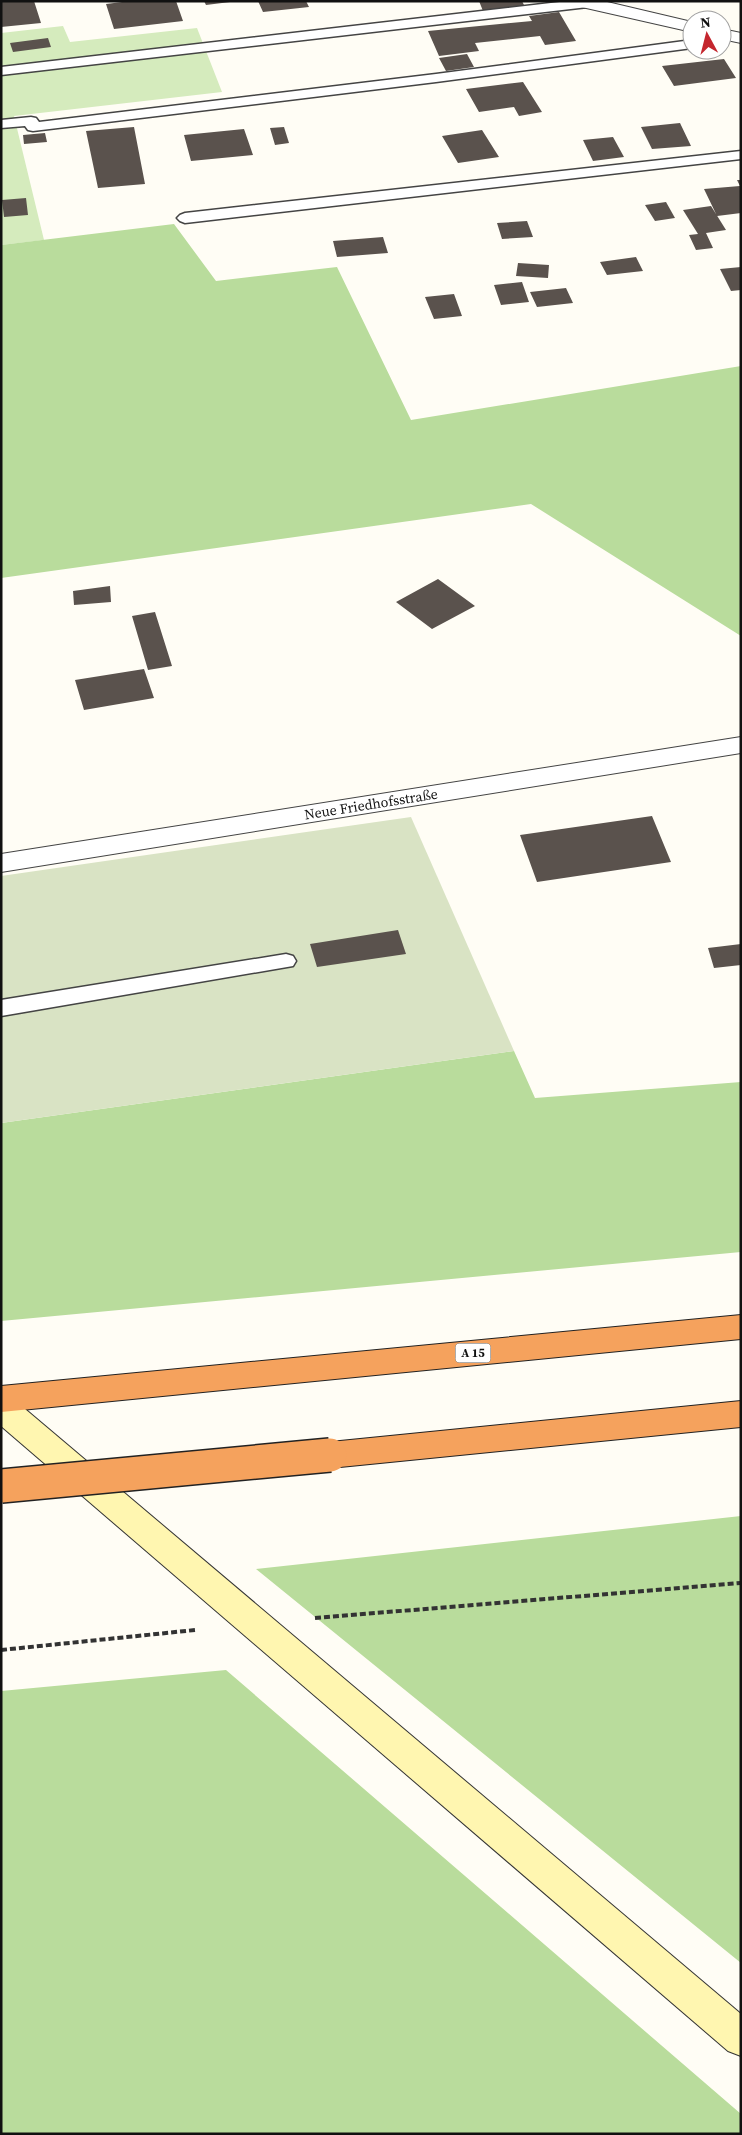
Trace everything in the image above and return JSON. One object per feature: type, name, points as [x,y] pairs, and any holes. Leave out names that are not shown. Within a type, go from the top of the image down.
[{"type":"highway","name":"A 15","points":[[1,1399],[741,1327]]},
{"type":"highway","points":[[1,1486],[741,1414]]},
{"type":"street","points":[[584,2],[682,25]]},
{"type":"street","name":"Neue Friedhofsstraße","points":[[1,863],[741,745]]},
{"type":"street","points":[[1,1407],[741,2038]]},
{"type":"lane","points":[[1,71],[584,2]]},
{"type":"lane","points":[[1,124],[31,120],[33,127],[426,80],[682,45]]},
{"type":"lane","points":[[185,218],[741,156]]},
{"type":"lane","points":[[1,1008],[286,961]]},
{"type":"path","points":[[1,1650],[255,1623],[741,1583]]},
{"type":"green space","points":[[63,26],[70,42],[197,28],[222,92],[14,116],[44,240],[1,245],[1,33]]},
{"type":"green space","points":[[174,224],[216,281],[337,267],[411,420],[741,366],[741,636],[531,504],[1,578],[1,245]]},
{"type":"green space","points":[[411,817],[514,1051],[1,1123],[1,876]]},
{"type":"green space","points":[[514,1051],[535,1098],[741,1082],[741,1252],[1,1321],[1,1123]]},
{"type":"green space","points":[[741,1516],[741,1963],[256,1569]]},
{"type":"green space","points":[[226,1670],[741,2114],[741,2134],[1,2134],[1,1691]]},
{"type":"building","points":[[1,1],[34,1],[41,23],[1,27]]},
{"type":"building","points":[[130,1],[176,1],[183,21],[114,29],[106,4]]},
{"type":"building","points":[[204,1],[230,1],[230,2],[206,5]]},
{"type":"building","points":[[258,1],[306,1],[309,7],[263,12]]},
{"type":"building","points":[[479,1],[522,1],[525,7],[483,11]]},
{"type":"building","points":[[559,12],[576,41],[545,45],[540,36],[475,43],[479,51],[439,56],[428,31],[532,21],[529,16]]},
{"type":"building","points":[[48,38],[51,47],[13,52],[10,43]]},
{"type":"building","points":[[467,54],[474,67],[446,71],[439,58]]},
{"type":"building","points":[[725,60],[736,78],[674,86],[662,66]]},
{"type":"building","points":[[523,82],[542,112],[519,116],[514,107],[479,112],[466,89]]},
{"type":"building","points":[[680,123],[691,146],[652,149],[641,127]]},
{"type":"building","points":[[134,127],[145,184],[98,188],[86,131]]},
{"type":"building","points":[[284,127],[289,143],[275,145],[270,128]]},
{"type":"building","points":[[244,129],[253,155],[191,161],[184,135]]},
{"type":"building","points":[[482,130],[499,157],[458,163],[442,136]]},
{"type":"building","points":[[45,133],[47,142],[24,144],[23,135]]},
{"type":"building","points":[[613,137],[624,157],[593,161],[583,140]]},
{"type":"building","points":[[737,180],[741,180],[741,213],[717,216],[704,189],[740,186]]},
{"type":"building","points":[[26,198],[28,215],[4,217],[2,200]]},
{"type":"building","points":[[666,202],[675,218],[655,221],[645,205]]},
{"type":"building","points":[[711,206],[726,230],[706,233],[713,248],[696,250],[689,235],[698,234],[683,210]]},
{"type":"building","points":[[527,221],[533,237],[502,239],[497,223]]},
{"type":"building","points":[[383,237],[388,253],[337,257],[333,241]]},
{"type":"building","points":[[636,257],[643,271],[607,275],[600,262]]},
{"type":"building","points":[[518,263],[549,265],[548,278],[516,276]]},
{"type":"building","points":[[741,267],[741,290],[731,291],[720,269]]},
{"type":"building","points":[[522,282],[529,302],[501,305],[494,285]]},
{"type":"building","points":[[566,288],[573,303],[537,307],[530,292]]},
{"type":"building","points":[[454,294],[462,316],[434,319],[425,297]]},
{"type":"building","points":[[438,579],[475,606],[432,629],[396,602]]},
{"type":"building","points":[[110,586],[111,602],[74,605],[73,591]]},
{"type":"building","points":[[155,612],[172,666],[148,670],[132,616]]},
{"type":"building","points":[[144,669],[154,698],[84,710],[75,680]]},
{"type":"building","points":[[652,816],[671,862],[537,882],[520,835]]},
{"type":"building","points":[[398,930],[406,954],[317,967],[310,944]]},
{"type":"building","points":[[741,944],[741,965],[714,968],[708,948]]}]
